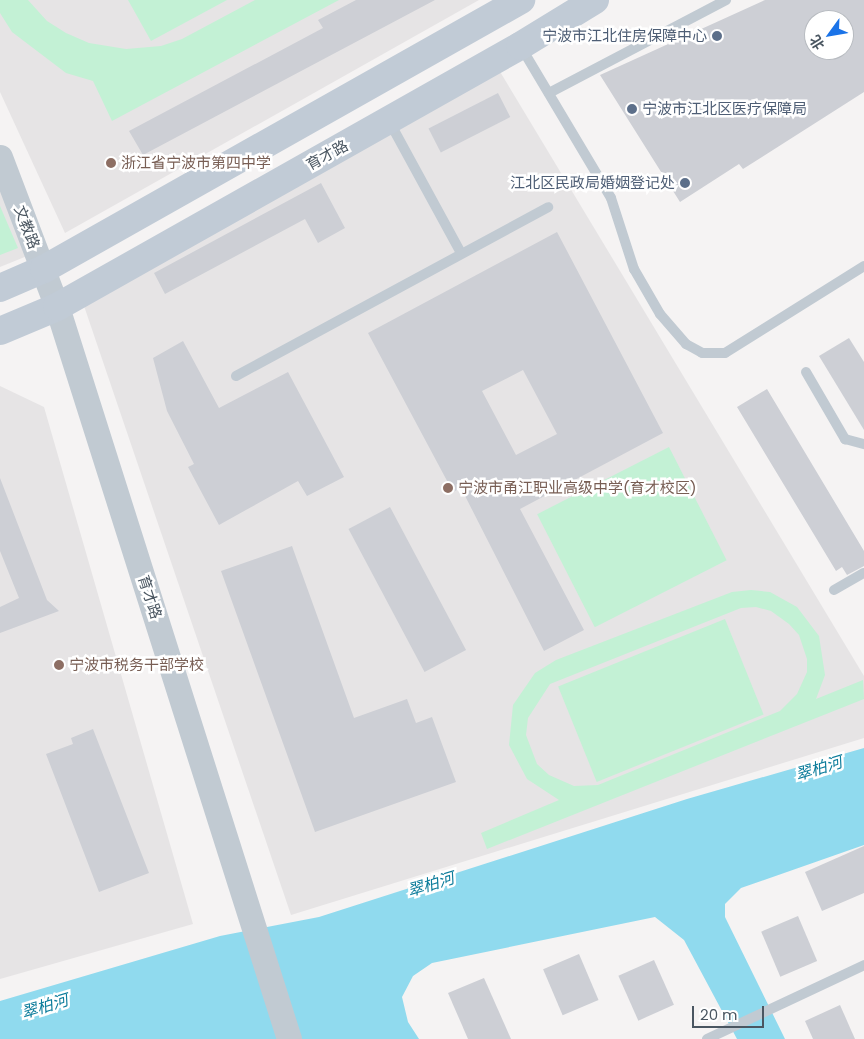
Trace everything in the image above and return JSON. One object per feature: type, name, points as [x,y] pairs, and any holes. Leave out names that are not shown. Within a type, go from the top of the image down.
[{"type":"main road","points":[[0,288],[44,269],[520,0]]},
{"type":"main road","name":"育才路","points":[[0,332],[58,307],[520,46],[595,0]]},
{"type":"street","name":"文教路","points":[[0,157],[44,269]]},
{"type":"street","name":"育才路","points":[[44,269],[58,307],[289,1039]]},
{"type":"lane","points":[[549,93],[726,0]]},
{"type":"lane","points":[[520,46],[611,198],[634,270],[660,314],[686,344],[702,353],[725,353],[864,266]]},
{"type":"lane","points":[[389,120],[461,253]]},
{"type":"lane","points":[[236,376],[548,207]]},
{"type":"lane","points":[[806,372],[846,438],[864,444]]},
{"type":"lane","points":[[834,590],[864,573]]},
{"type":"lane","points":[[707,1039],[734,1030],[863,967]]},
{"type":"shaded area","name":"浙江省宁波市第四中学","points":[[0,0],[479,0],[65,233],[0,92]]},
{"type":"shaded area","name":"宁波市甬江职业高级中学(育才校区)","points":[[499,70],[864,676],[864,738],[291,915],[82,300]]},
{"type":"shaded area","points":[[0,180],[32,254],[0,267]]},
{"type":"shaded area","name":"宁波市税务干部学校","points":[[0,386],[44,407],[193,924],[0,979]]},
{"type":"green space","points":[[0,0],[28,0],[47,21],[66,33],[89,43],[126,49],[161,46],[182,39],[255,0],[339,0],[112,121],[93,81],[66,73],[12,32],[0,13]]},
{"type":"green space","points":[[128,0],[227,0],[151,41]]},
{"type":"green space","points":[[0,206],[18,248],[0,255]]},
{"type":"green space","points":[[669,447],[727,560],[595,627],[537,514]]},
{"type":"green space","points":[[751,590],[770,592],[797,607],[819,636],[825,675],[816,699],[863,680],[864,699],[487,849],[481,833],[559,800],[527,779],[509,745],[513,705],[535,673],[556,660],[732,592]],"holes":[[[756,607],[771,611],[789,624],[799,635],[807,659],[807,672],[797,694],[780,711],[598,785],[574,786],[549,775],[537,764],[526,735],[528,718],[550,684],[741,608]]]},
{"type":"green space","points":[[725,619],[764,714],[597,782],[558,686]]},
{"type":"water","name":"翠柏河","points":[[864,748],[864,845],[741,888],[725,904],[725,917],[785,1039],[737,1039],[684,940],[655,917],[432,963],[413,976],[402,997],[408,1022],[419,1039],[0,1039],[0,1001],[220,936],[319,917],[687,799]]},
{"type":"building","points":[[356,0],[435,0],[143,155],[129,131],[323,28],[318,20]]},
{"type":"building","points":[[765,0],[864,0],[864,92],[743,169],[739,164],[680,202],[600,75]]},
{"type":"building","points":[[498,93],[510,117],[441,152],[429,128]]},
{"type":"building","points":[[321,183],[345,228],[318,243],[305,219],[165,294],[154,273]]},
{"type":"building","points":[[557,232],[663,433],[520,509],[584,630],[544,651],[461,488],[453,492],[368,333]],"holes":[[[523,370],[557,434],[516,455],[482,391]]]},
{"type":"building","points":[[849,338],[864,362],[864,430],[819,356]]},
{"type":"building","points":[[183,341],[219,408],[288,372],[344,477],[307,496],[298,481],[219,525],[188,467],[194,464],[167,411],[153,358]]},
{"type":"building","points":[[767,389],[864,551],[864,566],[847,575],[842,567],[836,571],[737,407]]},
{"type":"building","points":[[0,478],[47,600],[59,611],[0,633],[0,607],[19,598],[0,551]]},
{"type":"building","points":[[390,507],[466,650],[425,672],[349,529]]},
{"type":"building","points":[[292,546],[354,718],[407,699],[416,723],[432,717],[456,782],[315,832],[221,571]]},
{"type":"building","points":[[93,729],[149,873],[99,892],[46,754],[73,744],[71,738]]},
{"type":"building","points":[[864,846],[864,893],[822,911],[805,872]]},
{"type":"building","points":[[798,916],[817,961],[780,977],[761,932]]},
{"type":"building","points":[[579,954],[599,1000],[563,1015],[543,969]]},
{"type":"building","points":[[654,960],[674,1005],[638,1021],[618,976]]},
{"type":"building","points":[[484,978],[511,1039],[468,1039],[448,993]]},
{"type":"building","points":[[840,1005],[855,1039],[813,1039],[805,1021]]},
{"type":"place","name":"宁波市江北住房保障中心","points":[[717,36]]},
{"type":"place","name":"宁波市江北区医疗保障局","points":[[632,109]]},
{"type":"place","name":"浙江省宁波市第四中学","points":[[111,163]]},
{"type":"place","name":"江北区民政局婚姻登记处","points":[[685,183]]},
{"type":"place","name":"宁波市甬江职业高级中学(育才校区)","points":[[448,488]]},
{"type":"place","name":"宁波市税务干部学校","points":[[59,665]]}]
